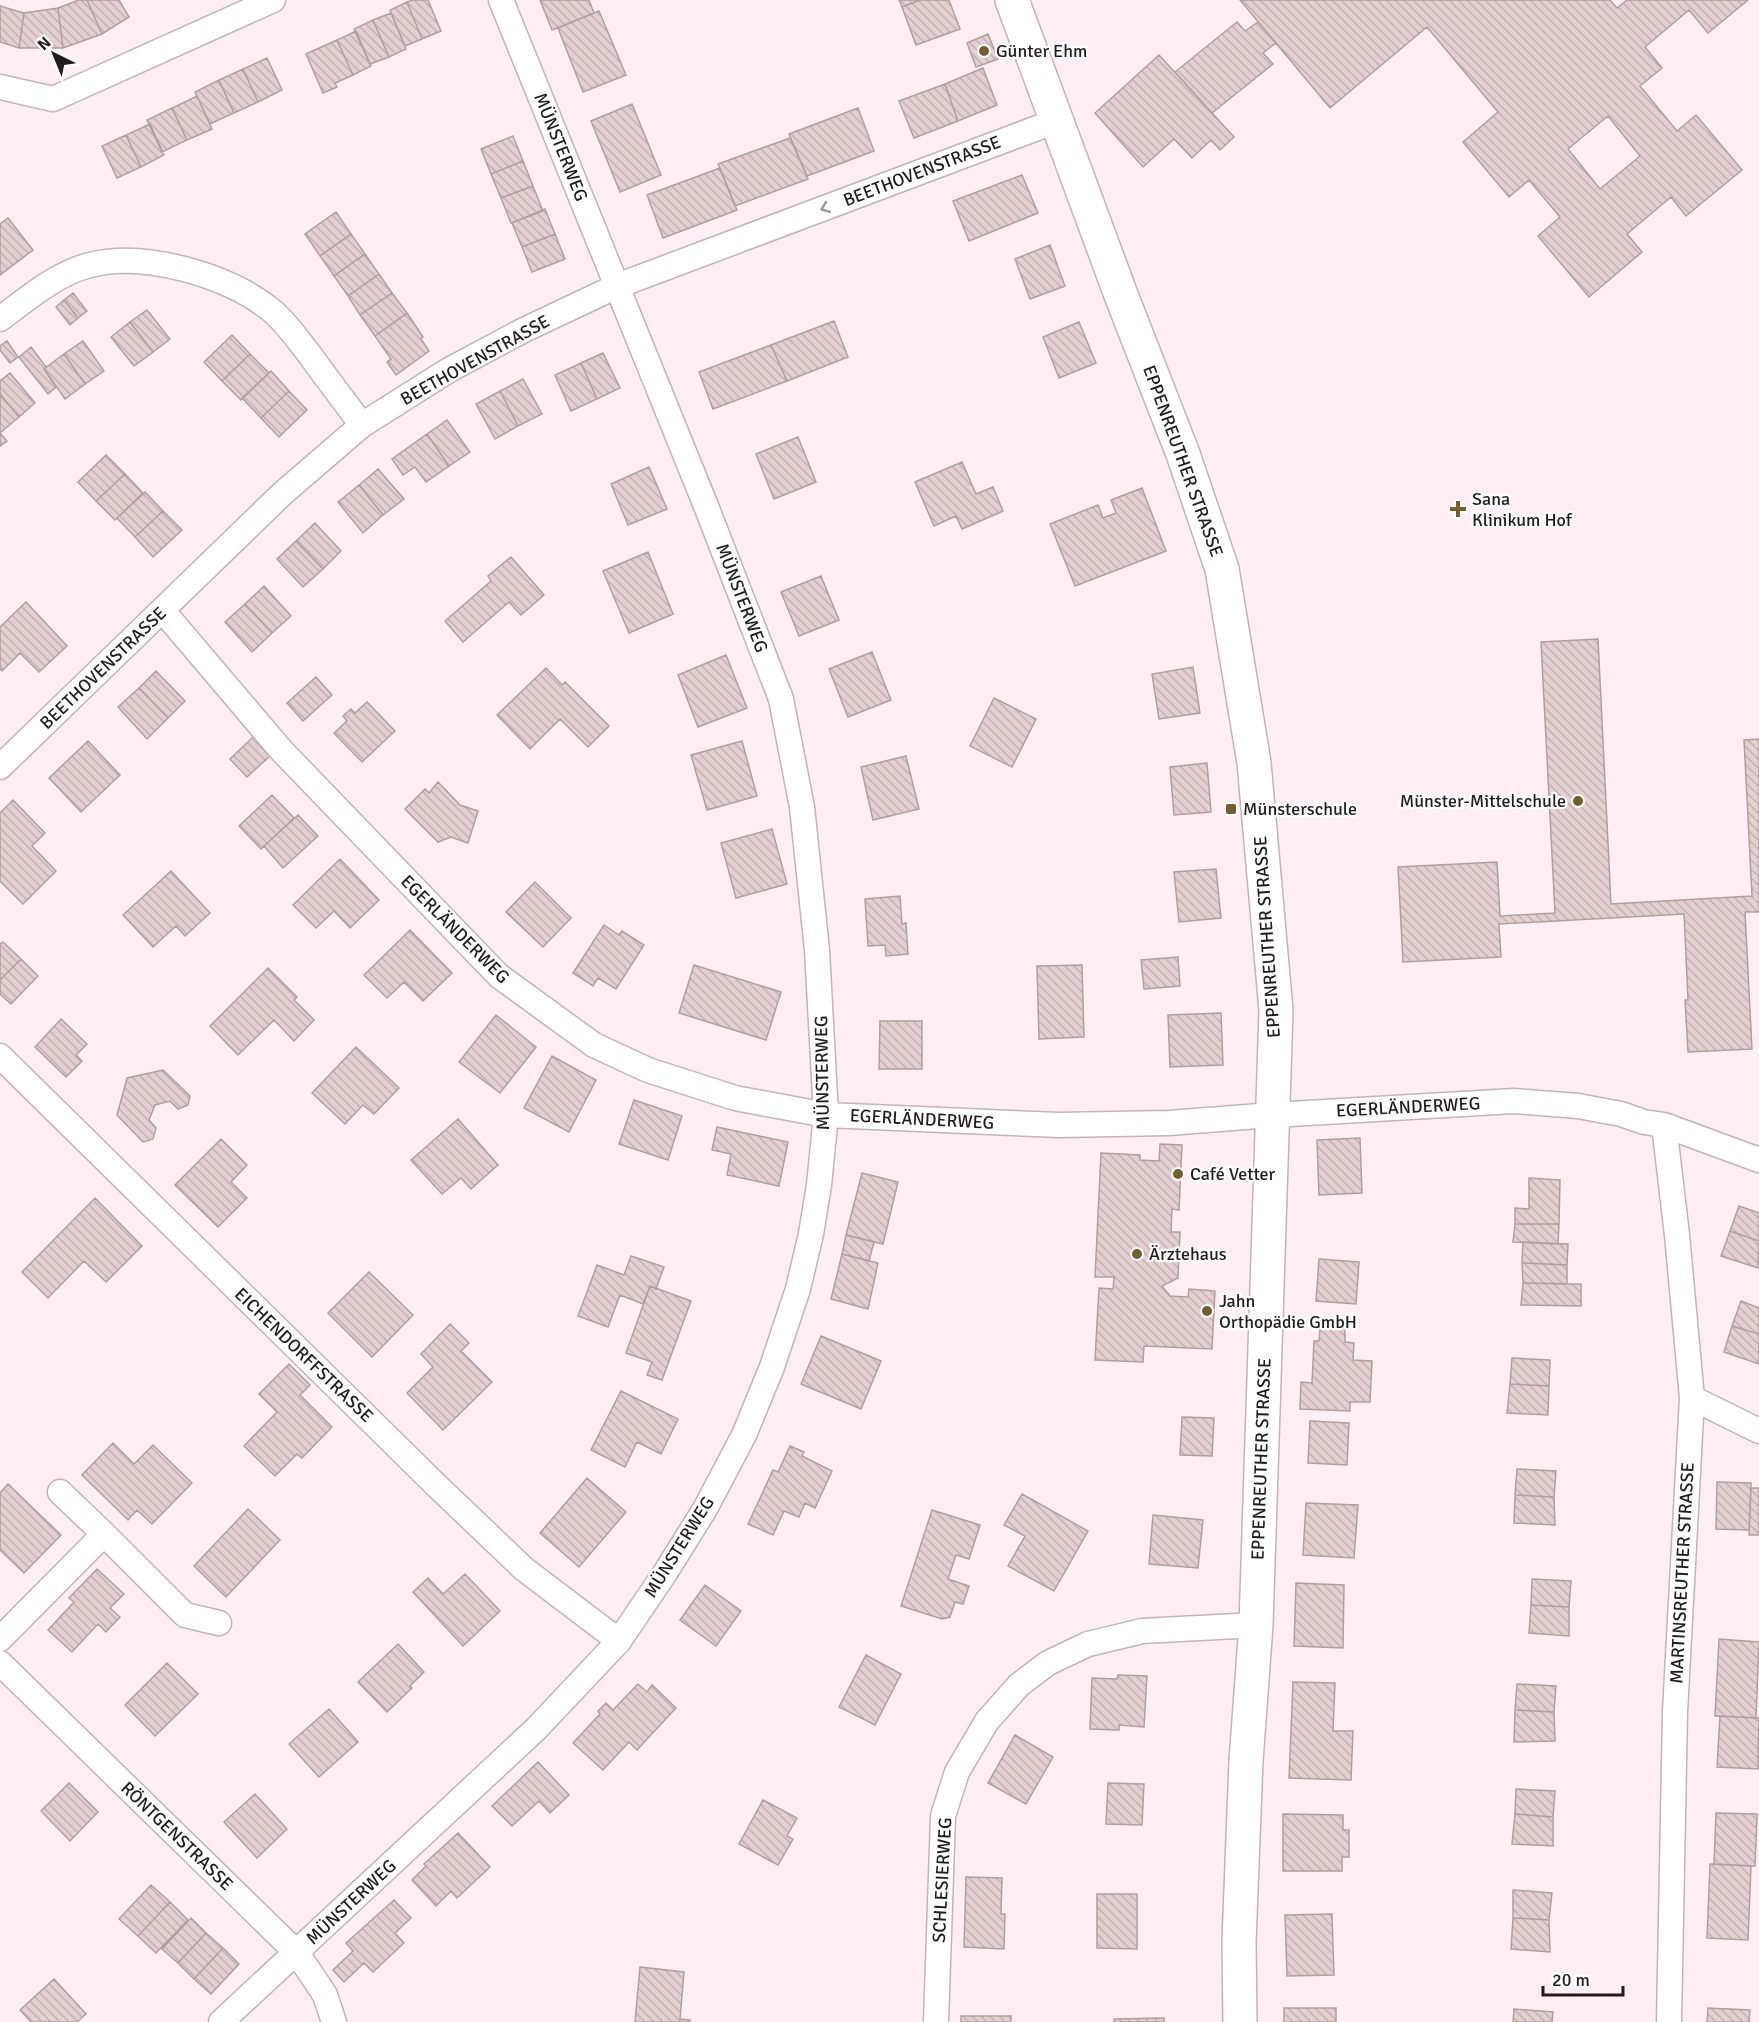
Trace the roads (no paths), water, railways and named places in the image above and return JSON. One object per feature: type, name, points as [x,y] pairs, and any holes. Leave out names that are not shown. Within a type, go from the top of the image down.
[{"type":"main road","name":"EPPENREUTHER STRASSE","points":[[1012,0],[1183,454],[1222,569],[1257,786],[1276,1010],[1256,1625],[1246,1761],[1240,1897],[1239,2022]]},
{"type":"street","points":[[0,87],[53,99],[273,0]]},
{"type":"street","name":"MÜNSTERWEG","points":[[221,2022],[536,1729],[619,1641],[705,1509],[744,1435],[772,1367],[798,1289],[811,1234],[819,1185],[826,1115],[818,950],[802,807],[781,699],[501,0]]},
{"type":"street","name":"BEETHOVENSTRASSE","points":[[0,767],[283,493],[362,425],[449,370],[524,330],[617,286],[1056,121]]},
{"type":"street","points":[[0,319],[64,274],[89,265],[120,259],[177,266],[243,291],[272,310],[297,338],[362,425]]},
{"type":"street","name":"EGERLÄNDERWEG","points":[[163,611],[281,750],[499,976],[594,1046],[648,1070],[735,1098],[826,1115],[1059,1125],[1169,1123],[1273,1114],[1514,1101],[1578,1106],[1664,1125],[1759,1160]]},
{"type":"street","name":"EICHENDORFFSTRASSE","points":[[0,1056],[426,1476],[524,1569],[619,1641]]},
{"type":"street","name":"MARTINSREUTHER STRASSE","points":[[1664,1125],[1692,1398],[1675,1712],[1669,2022]]},
{"type":"street","points":[[1692,1398],[1759,1431]]},
{"type":"street","points":[[60,1492],[185,1615],[219,1623]]},
{"type":"street","points":[[0,1639],[104,1534]]},
{"type":"street","name":"SCHLESIERWEG","points":[[936,2022],[943,1816],[957,1772],[987,1721],[1019,1685],[1048,1663],[1088,1644],[1142,1631],[1256,1625]]},
{"type":"street","name":"RÖNTGENSTRASSE","points":[[0,1663],[297,1953],[326,1995],[334,2022]]},
{"type":"place","name":"Günter Ehm","points":[[984,51]]},
{"type":"place","name":"Sana Klinikum Hof","points":[[1458,509]]},
{"type":"place","name":"Münster-Mittelschule","points":[[1578,801]]},
{"type":"place","name":"Münsterschule","points":[[1231,809]]},
{"type":"place","name":"Café Vetter","points":[[1178,1174]]},
{"type":"place","name":"Ärztehaus","points":[[1137,1254]]},
{"type":"place","name":"Jahn Orthopädie GmbH","points":[[1207,1311]]}]
